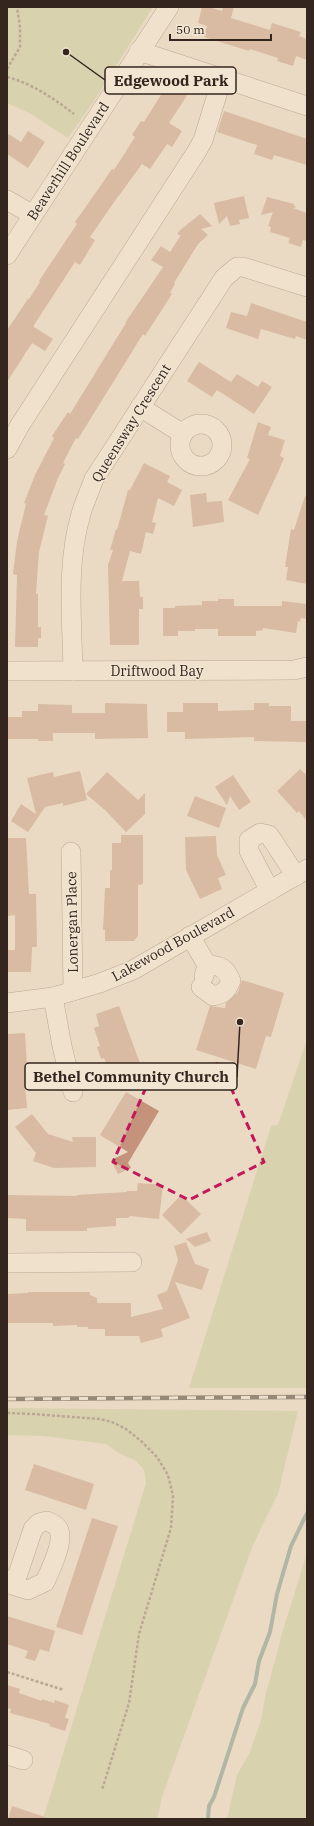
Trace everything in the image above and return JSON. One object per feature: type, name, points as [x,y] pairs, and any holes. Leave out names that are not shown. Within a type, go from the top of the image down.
[{"type":"street","name":"Beaverhill Boulevard","points":[[7,255],[169,7]]},
{"type":"street","points":[[139,51],[307,106]]},
{"type":"street","points":[[7,449],[27,413],[203,140],[222,79]]},
{"type":"street","points":[[7,200],[33,215]]},
{"type":"street","name":"Queensway Crescent","points":[[73,671],[72,586],[74,549],[81,514],[94,480],[224,278],[237,267],[243,267],[307,288]]},
{"type":"street","points":[[140,407],[183,434]]},
{"type":"street","name":"Driftwood Bay","points":[[7,671],[294,670],[307,666]]},
{"type":"street","points":[[270,891],[248,851],[249,840],[260,833],[269,835],[303,873]]},
{"type":"street","name":"Lonergan Place","points":[[71,852],[73,991]]},
{"type":"street","name":"Lakewood Boulevard","points":[[7,1003],[52,997],[100,983],[133,970],[190,936],[303,873]]},
{"type":"street","points":[[190,936],[207,965],[199,994],[213,996],[220,995],[227,990],[231,981],[223,968],[217,965],[207,965]]},
{"type":"street","points":[[52,997],[73,1092]]},
{"type":"street","points":[[7,1263],[132,1262]]},
{"type":"path","points":[[7,69],[20,47],[20,27],[17,7]]},
{"type":"path","points":[[7,77],[23,81],[49,94],[74,114]]},
{"type":"path","points":[[7,1413],[100,1419],[112,1422],[126,1429],[158,1457],[168,1475],[173,1496],[171,1528],[139,1634],[129,1703],[102,1790]]},
{"type":"path","points":[[7,1672],[64,1690]]},
{"type":"highlighted area","points":[[220,1063],[264,1162],[189,1200],[113,1162],[148,1083]]},
{"type":"green space","points":[[7,7],[153,7],[96,98],[68,138],[31,114],[7,103]]},
{"type":"green space","points":[[307,1039],[307,1388],[189,1388],[271,1126],[278,1125]]},
{"type":"green space","points":[[7,1408],[298,1411],[278,1494],[253,1545],[162,1797],[157,1819],[43,1819],[146,1483],[144,1470],[136,1461],[117,1452],[106,1444],[43,1436],[7,1435]]},
{"type":"green space","points":[[307,1553],[307,1819],[227,1819],[237,1775],[250,1752],[261,1720],[265,1697],[283,1630]]},
{"type":"building","points":[[202,7],[209,7],[222,11],[223,7],[234,7],[231,18],[270,30],[272,23],[301,32],[299,36],[307,39],[307,60],[296,56],[293,66],[277,61],[278,58],[204,37],[207,26],[198,23]]},
{"type":"building","points":[[169,82],[188,94],[169,123],[182,131],[172,147],[167,144],[150,169],[142,164],[112,205],[90,237],[95,240],[80,265],[75,262],[34,325],[34,327],[53,339],[45,351],[32,343],[7,382],[7,330],[29,299],[40,282],[39,281],[77,224],[75,222],[112,169],[114,170],[135,137],[132,135],[141,121],[144,122]]},
{"type":"building","points":[[224,111],[307,139],[307,165],[274,155],[272,160],[254,154],[257,145],[217,132]]},
{"type":"building","points":[[28,131],[45,142],[28,168],[7,154],[7,133],[21,142]]},
{"type":"building","points":[[244,196],[249,218],[239,220],[240,224],[230,226],[227,216],[219,224],[214,203]]},
{"type":"building","points":[[267,197],[294,204],[294,206],[297,207],[293,208],[307,213],[307,241],[303,240],[301,247],[288,243],[290,238],[270,232],[271,227],[268,226],[273,212],[261,215]]},
{"type":"building","points":[[200,214],[212,226],[201,229],[208,235],[198,244],[174,283],[175,284],[170,293],[172,294],[145,336],[143,334],[78,439],[76,438],[63,463],[65,464],[44,515],[48,516],[39,552],[36,594],[38,594],[38,627],[41,627],[41,638],[38,638],[38,647],[15,647],[17,575],[13,574],[17,541],[26,504],[24,503],[35,475],[54,438],[52,436],[68,412],[70,414],[125,323],[163,267],[151,260],[161,246],[170,252],[181,235],[178,235],[178,232]]},
{"type":"building","points":[[251,303],[307,322],[307,340],[296,336],[295,339],[261,329],[258,339],[226,328],[231,312],[247,316]]},
{"type":"building","points":[[199,362],[231,382],[237,374],[258,387],[262,381],[272,387],[254,414],[217,390],[212,397],[187,381]]},
{"type":"building","points":[[258,422],[271,427],[268,435],[285,440],[280,456],[284,458],[258,515],[228,500],[250,459],[247,458]]},
{"type":"building","points":[[144,463],[170,476],[167,482],[182,490],[174,506],[158,498],[152,522],[156,523],[153,534],[146,532],[141,554],[130,551],[122,581],[139,581],[140,597],[143,597],[143,609],[139,609],[139,645],[110,645],[108,565],[113,550],[110,550],[128,490],[130,490]]},
{"type":"building","points":[[206,493],[207,502],[222,501],[224,522],[193,527],[190,495]]},
{"type":"building","points":[[305,496],[307,497],[307,584],[286,580],[288,567],[285,567],[291,529],[294,530]]},
{"type":"building","points":[[218,599],[234,599],[234,606],[282,606],[282,601],[307,604],[307,619],[301,618],[300,622],[298,621],[296,633],[263,628],[263,630],[256,631],[256,636],[218,636],[218,629],[195,629],[195,631],[178,631],[178,636],[163,636],[163,608],[202,605],[202,601],[218,601]]},
{"type":"building","points":[[105,703],[147,704],[148,738],[95,739],[95,733],[53,733],[53,741],[38,741],[38,739],[7,739],[7,717],[22,717],[22,711],[38,711],[38,704],[72,705],[72,713],[105,713]]},
{"type":"building","points":[[183,703],[218,703],[218,711],[254,710],[254,703],[269,703],[269,706],[291,706],[291,721],[306,721],[306,742],[254,741],[254,737],[185,739],[185,732],[167,732],[167,712],[183,712]]},
{"type":"building","points":[[300,769],[305,774],[307,772],[307,821],[299,811],[297,813],[277,791]]},
{"type":"building","points":[[80,771],[87,800],[63,806],[63,803],[45,807],[28,832],[11,821],[21,804],[36,814],[27,778],[53,772],[54,777]]},
{"type":"building","points":[[107,772],[138,800],[145,793],[145,814],[126,832],[106,811],[86,794]]},
{"type":"building","points":[[233,775],[251,802],[239,810],[230,796],[227,805],[215,787]]},
{"type":"building","points":[[195,796],[226,808],[219,828],[187,816]]},
{"type":"building","points":[[121,835],[143,835],[143,884],[138,885],[138,936],[134,941],[105,941],[105,930],[103,930],[105,888],[110,888],[112,843],[121,843]]},
{"type":"building","points":[[216,836],[217,855],[226,875],[218,878],[222,889],[200,899],[186,870],[185,837]]},
{"type":"building","points":[[7,838],[26,838],[29,894],[36,894],[37,947],[32,947],[31,972],[7,972],[7,950],[15,950],[15,915],[7,916]]},
{"type":"building","points":[[242,980],[284,993],[271,1037],[266,1036],[256,1069],[196,1050],[210,1006],[225,1008],[226,1003],[238,992]]},
{"type":"building","points":[[119,1006],[141,1066],[144,1061],[151,1079],[129,1087],[135,1076],[114,1084],[104,1058],[101,1059],[97,1047],[100,1046],[94,1028],[99,1026],[96,1014]]},
{"type":"building","points":[[25,1033],[28,1085],[25,1085],[27,1108],[8,1110],[7,1034]]},
{"type":"building","points":[[126,1092],[159,1111],[128,1163],[131,1168],[118,1174],[111,1160],[128,1152],[100,1135]]},
{"type":"building","points":[[32,1114],[48,1134],[73,1142],[72,1137],[96,1137],[96,1167],[54,1168],[33,1161],[36,1153],[15,1127]]},
{"type":"building","points":[[138,1183],[163,1185],[159,1219],[130,1216],[128,1218],[116,1218],[116,1226],[87,1228],[87,1231],[26,1231],[26,1219],[7,1218],[7,1195],[77,1196],[76,1195],[127,1192],[137,1191]]},
{"type":"building","points":[[181,1195],[201,1214],[181,1234],[162,1215]]},
{"type":"building","points":[[207,1232],[211,1241],[195,1247],[186,1239]]},
{"type":"building","points":[[186,1242],[195,1264],[209,1269],[202,1290],[175,1282],[190,1318],[161,1329],[163,1337],[141,1343],[139,1336],[105,1336],[105,1329],[88,1329],[88,1327],[77,1327],[77,1325],[53,1326],[53,1323],[7,1323],[7,1294],[28,1292],[90,1292],[90,1295],[97,1298],[97,1303],[131,1303],[131,1317],[163,1309],[157,1295],[167,1291],[178,1260],[174,1246]]},
{"type":"building","points":[[34,1464],[94,1484],[86,1510],[25,1490]]},
{"type":"building","points":[[92,1518],[118,1526],[82,1635],[56,1627]]},
{"type":"building","points":[[7,1616],[55,1631],[49,1652],[40,1649],[35,1661],[25,1658],[28,1651],[7,1644]]},
{"type":"building","points":[[7,1685],[20,1689],[19,1693],[42,1701],[42,1699],[54,1703],[55,1700],[69,1705],[65,1718],[69,1719],[65,1731],[49,1726],[50,1724],[10,1713],[11,1709],[7,1708]]},
{"type":"building","points":[[12,1806],[45,1817],[45,1819],[8,1819]]},
{"type":"waterway","points":[[208,1819],[209,1806],[214,1797],[243,1708],[255,1684],[259,1661],[270,1632],[277,1594],[291,1546],[307,1513]]},
{"type":"railway","points":[[7,1399],[307,1397]]},
{"type":"place","name":"Edgewood Park","points":[[66,52]]},
{"type":"place","name":"Bethel Community Church","points":[[240,1022]]}]
